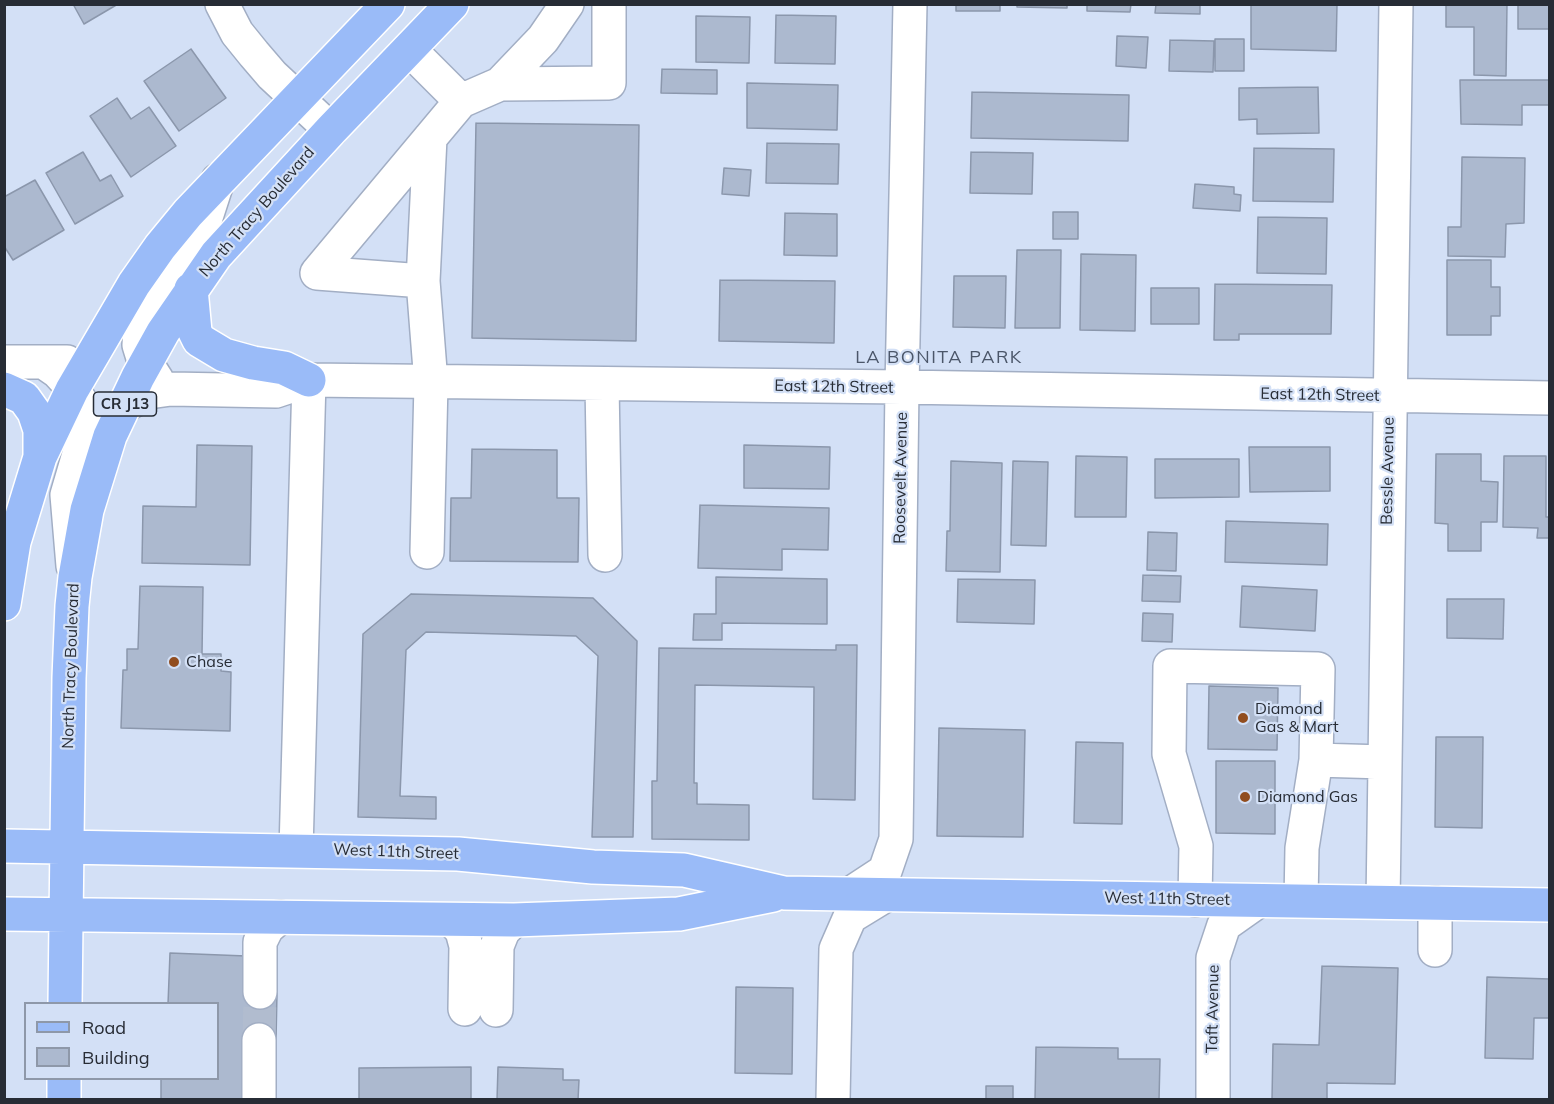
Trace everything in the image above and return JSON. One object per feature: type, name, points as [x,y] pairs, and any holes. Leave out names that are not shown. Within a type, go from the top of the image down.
[{"type":"main road","name":"CR J13","points":[[4,604],[14,542],[40,457],[72,390],[134,284],[160,247],[218,180],[388,4]]},
{"type":"main road","name":"North Tracy Boulevard","points":[[65,1002],[70,633],[75,577],[92,491],[110,436],[146,364],[191,289],[216,255],[243,223],[452,4]]},
{"type":"main road","points":[[191,289],[195,332],[199,340],[224,355],[284,368],[309,380]]},
{"type":"main road","points":[[4,389],[24,398],[34,412],[40,430],[40,457]]},
{"type":"main road","name":"West 11th Street","points":[[4,846],[447,853],[593,867],[684,870],[784,893],[1550,905]]},
{"type":"main road","name":"West 11th Street","points":[[4,914],[514,920],[679,915],[784,893]]},
{"type":"main road","points":[[64,1080],[64,1100]]},
{"type":"street","points":[[222,4],[233,26],[272,75],[331,130]]},
{"type":"street","points":[[423,280],[316,273],[461,101],[500,84],[543,39],[567,4]]},
{"type":"street","points":[[500,84],[609,83],[609,4]]},
{"type":"street","name":"Roosevelt Avenue","points":[[850,894],[885,871],[896,839],[910,4]]},
{"type":"street","name":"Bessle Avenue","points":[[1383,902],[1396,4]]},
{"type":"street","points":[[410,50],[461,101]]},
{"type":"street","points":[[427,552],[431,382],[423,280],[430,138]]},
{"type":"street","points":[[171,389],[158,381],[146,364],[139,345],[140,328],[164,286],[200,236],[218,180]]},
{"type":"street","points":[[4,362],[64,362],[79,358],[97,345]]},
{"type":"street","points":[[45,363],[58,372],[81,402],[85,428],[67,495],[75,577]]},
{"type":"street","points":[[296,850],[309,380]]},
{"type":"street","name":"East 12th Street","points":[[124,406],[149,392],[171,389],[276,391],[309,380],[1550,398]]},
{"type":"street","points":[[602,384],[605,555]]},
{"type":"street","points":[[1195,900],[1196,846],[1169,754],[1170,666],[1318,669],[1316,760],[1302,848],[1301,901]]},
{"type":"street","points":[[1316,760],[1384,762]]},
{"type":"street","points":[[833,1100],[836,949],[850,917],[886,895]]},
{"type":"street","name":"Taft Avenue","points":[[1213,1100],[1213,958],[1224,925],[1258,901]]},
{"type":"street","points":[[1435,903],[1435,950]]},
{"type":"street","points":[[260,992],[260,942],[267,928],[280,917]]},
{"type":"street","points":[[452,920],[462,931],[481,1009],[497,946],[503,931],[514,920]]},
{"type":"street","points":[[259,1100],[260,1040]]},
{"type":"building","points":[[73,4],[118,4],[84,24]]},
{"type":"building","points":[[956,4],[1000,4],[1000,11],[956,11]]},
{"type":"building","points":[[1017,4],[1067,4],[1067,8],[1017,7]]},
{"type":"building","points":[[1087,4],[1131,4],[1130,12],[1087,11]]},
{"type":"building","points":[[1156,4],[1200,4],[1200,14],[1155,13]]},
{"type":"building","points":[[1251,4],[1337,5],[1336,51],[1251,49]]},
{"type":"building","points":[[1446,4],[1507,4],[1506,76],[1474,75],[1474,27],[1446,27]]},
{"type":"building","points":[[1518,4],[1550,4],[1550,29],[1518,29]]},
{"type":"building","points":[[776,15],[836,16],[835,64],[775,63]]},
{"type":"building","points":[[696,16],[750,17],[749,63],[696,62]]},
{"type":"building","points":[[1117,36],[1148,37],[1146,68],[1116,66]]},
{"type":"building","points":[[1215,39],[1244,39],[1244,71],[1215,71]]},
{"type":"building","points":[[1170,40],[1214,41],[1213,72],[1169,71]]},
{"type":"building","points":[[191,49],[226,98],[179,131],[144,81]]},
{"type":"building","points":[[662,69],[717,70],[717,94],[661,93]]},
{"type":"building","points":[[1460,80],[1550,80],[1550,105],[1522,105],[1522,125],[1461,124]]},
{"type":"building","points":[[747,83],[838,85],[837,130],[747,128]]},
{"type":"building","points":[[1318,87],[1319,133],[1257,134],[1257,119],[1239,120],[1239,88]]},
{"type":"building","points":[[972,92],[1129,95],[1128,141],[971,138]]},
{"type":"building","points":[[117,98],[131,119],[149,107],[176,146],[131,177],[90,116]]},
{"type":"building","points":[[476,123],[639,125],[636,341],[472,338]]},
{"type":"building","points":[[767,143],[839,144],[838,184],[766,183]]},
{"type":"building","points":[[1254,148],[1334,149],[1333,202],[1253,201]]},
{"type":"building","points":[[83,152],[100,181],[111,175],[123,196],[75,224],[46,173]]},
{"type":"building","points":[[971,152],[1033,153],[1032,194],[970,193]]},
{"type":"building","points":[[1462,157],[1525,158],[1524,223],[1506,224],[1505,257],[1448,256],[1448,227],[1461,227]]},
{"type":"building","points":[[724,168],[751,170],[749,196],[722,194]]},
{"type":"building","points":[[35,180],[64,230],[13,260],[4,246],[4,197]]},
{"type":"building","points":[[1195,184],[1234,187],[1234,194],[1241,195],[1240,211],[1193,208]]},
{"type":"building","points":[[1053,212],[1078,212],[1078,239],[1053,239]]},
{"type":"building","points":[[785,213],[837,214],[837,256],[784,255]]},
{"type":"building","points":[[1258,217],[1327,218],[1326,274],[1257,273]]},
{"type":"building","points":[[1017,250],[1061,250],[1060,328],[1015,328]]},
{"type":"building","points":[[1081,254],[1136,255],[1135,331],[1080,330]]},
{"type":"building","points":[[1447,260],[1491,260],[1491,287],[1500,287],[1500,316],[1491,316],[1491,335],[1447,335]]},
{"type":"building","points":[[954,276],[1006,276],[1005,328],[953,327]]},
{"type":"building","points":[[720,280],[835,281],[834,343],[719,341]]},
{"type":"building","points":[[1215,284],[1332,285],[1331,334],[1239,334],[1239,340],[1214,340]]},
{"type":"building","points":[[1151,288],[1199,288],[1199,324],[1151,324]]},
{"type":"building","points":[[197,445],[252,446],[250,565],[142,563],[143,506],[196,507]]},
{"type":"building","points":[[744,445],[830,447],[829,489],[744,488]]},
{"type":"building","points":[[1249,447],[1330,447],[1330,491],[1250,492]]},
{"type":"building","points":[[472,449],[557,450],[557,498],[579,498],[578,562],[450,561],[451,498],[471,498]]},
{"type":"building","points":[[1436,454],[1481,454],[1481,481],[1498,482],[1497,522],[1481,522],[1481,551],[1448,551],[1448,524],[1435,523]]},
{"type":"building","points":[[1076,456],[1127,457],[1126,517],[1075,517]]},
{"type":"building","points":[[1504,456],[1546,456],[1546,517],[1550,517],[1550,538],[1537,538],[1538,528],[1503,527]]},
{"type":"building","points":[[1155,459],[1239,459],[1239,497],[1155,498]]},
{"type":"building","points":[[951,461],[1002,463],[1000,572],[946,571],[947,531],[950,531]]},
{"type":"building","points":[[1013,461],[1048,462],[1046,546],[1011,545]]},
{"type":"building","points":[[700,505],[829,508],[828,550],[782,549],[782,570],[698,568]]},
{"type":"building","points":[[1226,521],[1328,524],[1327,565],[1225,562]]},
{"type":"building","points":[[1148,532],[1177,533],[1176,571],[1147,570]]},
{"type":"building","points":[[1143,575],[1181,576],[1180,602],[1142,601]]},
{"type":"building","points":[[716,577],[827,579],[827,624],[722,623],[722,640],[693,640],[694,614],[716,614]]},
{"type":"building","points":[[958,579],[1035,580],[1034,624],[957,622]]},
{"type":"building","name":"Chase","points":[[140,586],[203,587],[202,654],[221,654],[221,671],[231,672],[230,731],[121,728],[123,670],[127,670],[127,649],[138,649]]},
{"type":"building","points":[[1242,586],[1317,590],[1315,631],[1240,627]]},
{"type":"building","points":[[411,594],[593,598],[637,641],[633,837],[592,837],[598,656],[576,636],[426,632],[406,650],[400,796],[436,797],[436,819],[358,817],[363,634]]},
{"type":"building","points":[[1447,599],[1504,599],[1503,639],[1447,638]]},
{"type":"building","points":[[1143,613],[1173,614],[1172,642],[1142,641]]},
{"type":"building","points":[[836,645],[857,645],[855,800],[813,799],[814,687],[695,685],[694,783],[697,783],[697,804],[749,805],[749,840],[652,839],[652,781],[657,781],[659,648],[836,650]]},
{"type":"building","name":"Diamond Gas & Mart","points":[[1209,686],[1278,688],[1277,750],[1208,749]]},
{"type":"building","points":[[939,728],[1025,730],[1023,837],[937,836]]},
{"type":"building","points":[[1436,737],[1483,737],[1482,828],[1435,827]]},
{"type":"building","points":[[1076,742],[1123,743],[1122,824],[1074,823]]},
{"type":"building","name":"Diamond Gas","points":[[1216,761],[1275,761],[1275,834],[1216,833]]},
{"type":"building","points":[[170,953],[246,956],[245,991],[277,993],[276,1040],[245,1039],[243,1100],[161,1100],[161,1080],[219,1080],[219,1002],[168,1002]]},
{"type":"building","points":[[1322,966],[1398,968],[1395,1084],[1327,1083],[1327,1100],[1272,1100],[1273,1044],[1319,1045]]},
{"type":"building","points":[[1487,977],[1550,979],[1549,1018],[1534,1018],[1533,1059],[1485,1058]]},
{"type":"building","points":[[736,987],[793,988],[792,1074],[735,1073]]},
{"type":"building","points":[[1036,1047],[1118,1048],[1118,1059],[1160,1059],[1159,1100],[1035,1100]]},
{"type":"building","points":[[471,1067],[471,1100],[359,1100],[359,1068]]},
{"type":"building","points":[[498,1067],[563,1069],[563,1080],[579,1080],[578,1100],[497,1100]]},
{"type":"building","points":[[986,1086],[1013,1086],[1013,1100],[986,1100]]},
{"type":"tunnel","points":[[259,1040],[260,992]]},
{"type":"place","name":"Chase","points":[[174,662]]},
{"type":"place","name":"Diamond Gas & Mart","points":[[1243,718]]},
{"type":"place","name":"Diamond Gas","points":[[1245,797]]},
{"type":"district","name":"LA BONITA PARK","points":[[939,358]]}]
